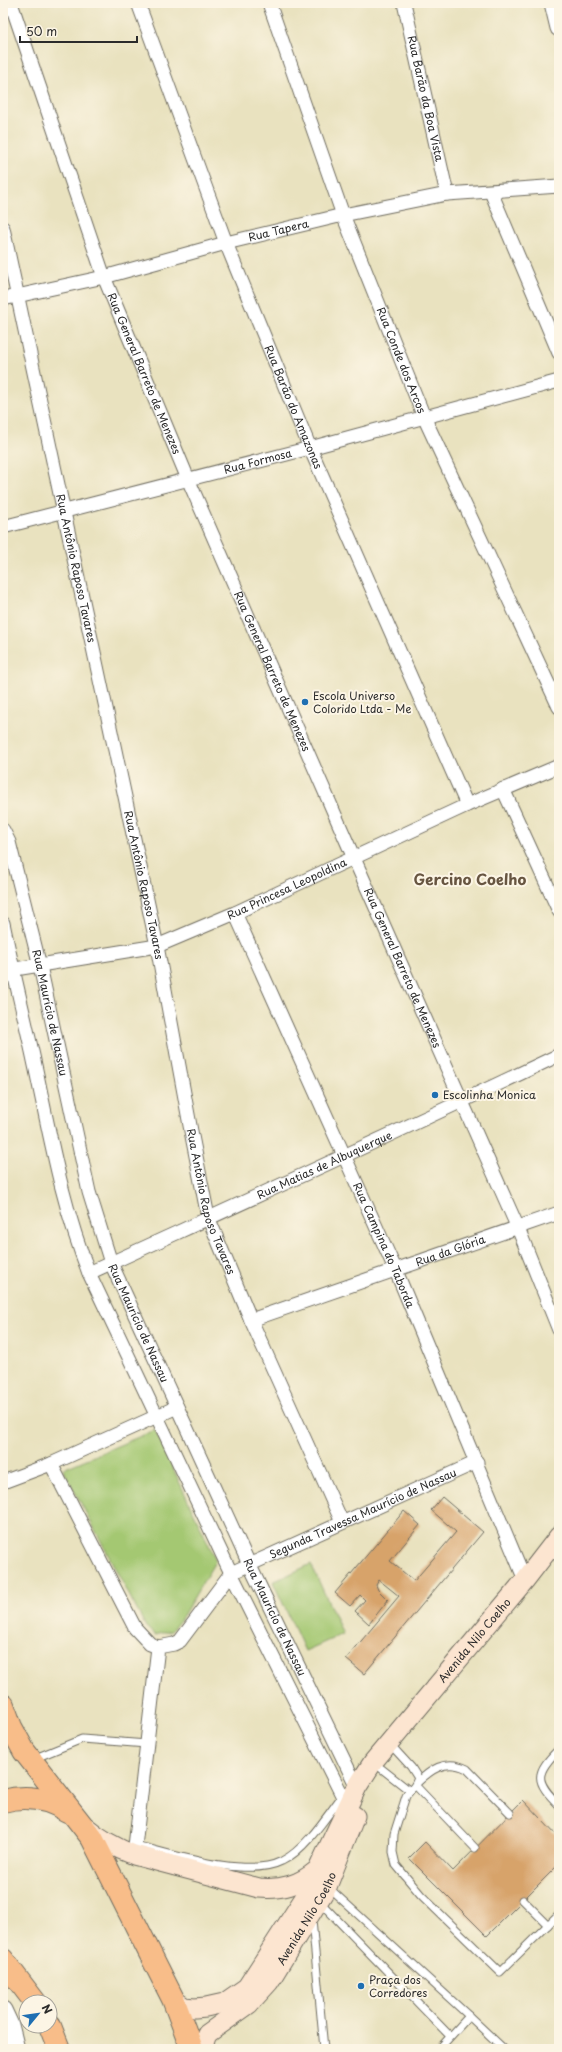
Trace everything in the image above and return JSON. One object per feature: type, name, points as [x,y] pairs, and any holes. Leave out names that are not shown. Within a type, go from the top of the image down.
[{"type":"highway","points":[[3,1705],[15,1736],[30,1760],[92,1838],[173,1999],[192,2049]]},
{"type":"highway","points":[[3,1801],[34,1797],[57,1805],[74,1816]]},
{"type":"highway","points":[[3,1960],[30,1994]]},
{"type":"highway","points":[[3,1971],[21,1994]]},
{"type":"highway","points":[[43,2034],[48,2049]]},
{"type":"highway","points":[[53,2034],[59,2049]]},
{"type":"main road","name":"Avenida Nilo Coelho","points":[[173,1999],[184,2006],[195,2008],[206,2007],[224,2003],[247,1987],[304,1896],[318,1869],[349,1797],[373,1762],[525,1580],[556,1548]]},
{"type":"main road","name":"Avenida Nilo Coelho","points":[[202,2049],[207,2034],[239,2012],[260,1994],[319,1900],[347,1840],[373,1762]]},
{"type":"main road","name":"Avenida Nilo Coelho","points":[[74,1816],[98,1837],[115,1848],[135,1850],[259,1888],[274,1889],[289,1887],[300,1882],[318,1869]]},
{"type":"street","name":"Rua General Barreto de Menezes","points":[[11,3],[104,276],[188,479],[518,1228],[559,1330]]},
{"type":"street","name":"Rua Barão do Amazonas","points":[[138,3],[226,243],[310,448],[467,804]]},
{"type":"street","name":"Rua Conde dos Arcos","points":[[269,3],[343,215],[424,417],[559,707]]},
{"type":"street","name":"Rua Barão da Boa Vista","points":[[404,3],[447,194]]},
{"type":"street","points":[[553,3],[559,28]]},
{"type":"street","name":"Rua Tapera","points":[[3,299],[104,276],[226,243],[343,215],[447,194],[559,186]]},
{"type":"street","points":[[491,192],[559,353]]},
{"type":"street","name":"Rua Antônio Raposo Tavares","points":[[3,228],[158,946],[208,1217],[251,1320],[342,1522]]},
{"type":"street","name":"Rua Formosa","points":[[3,527],[559,382]]},
{"type":"street","name":"Rua Princesa Leopoldina","points":[[7,970],[40,966],[158,946],[235,913],[353,856],[467,804],[559,766]]},
{"type":"street","points":[[503,789],[559,911]]},
{"type":"street","name":"Rua Maurício de Nassau","points":[[3,830],[9,842],[40,966],[89,1192],[111,1263],[249,1564],[349,1797]]},
{"type":"street","name":"Rua Campina do Taborda","points":[[235,913],[396,1271],[525,1580]]},
{"type":"street","name":"Rua Maurício de Nassau","points":[[3,922],[7,970],[77,1243],[89,1273],[231,1573],[349,1797]]},
{"type":"street","name":"Rua Matias de Albuquerque","points":[[89,1273],[208,1217],[345,1157],[559,1055]]},
{"type":"street","name":"Rua da Glória","points":[[251,1320],[396,1271],[559,1213]]},
{"type":"street","points":[[3,1482],[51,1464],[177,1407]]},
{"type":"street","name":"Segunda Travessa Maurício de Nassau","points":[[231,1573],[477,1462]]},
{"type":"street","points":[[51,1464],[135,1628],[150,1644],[158,1647],[174,1644],[180,1640],[231,1573]]},
{"type":"street","points":[[135,1850],[158,1647]]},
{"type":"street","points":[[5,2021],[16,2049]]},
{"type":"lane","points":[[30,1760],[82,1740],[147,1744]]},
{"type":"lane","points":[[388,1743],[416,1773],[418,1778],[416,1785]]},
{"type":"lane","points":[[559,1749],[543,1768],[540,1778],[541,1785],[559,1805]]},
{"type":"lane","points":[[373,1762],[410,1791]]},
{"type":"lane","points":[[510,1813],[467,1769],[450,1764],[433,1769],[406,1796],[394,1834],[393,1852],[396,1865],[421,1895],[500,1972],[559,1914]]},
{"type":"lane","points":[[416,1785],[475,1848]]},
{"type":"lane","points":[[135,1850],[238,1867],[267,1866],[282,1861],[296,1851],[349,1797]]},
{"type":"lane","points":[[319,1900],[469,2016],[504,2049]]},
{"type":"lane","points":[[319,1900],[450,2036]]},
{"type":"lane","points":[[319,1900],[324,2049]]},
{"type":"lane","points":[[523,1900],[548,1926]]},
{"type":"lane","points":[[439,2049],[469,2016]]},
{"type":"green space","points":[[155,1430],[216,1560],[181,1619],[171,1631],[155,1635],[146,1627],[63,1469]]},
{"type":"green space","points":[[311,1564],[343,1634],[305,1651],[273,1582]]},
{"type":"building","points":[[442,1497],[483,1532],[364,1674],[346,1659],[399,1596],[379,1580],[376,1585],[378,1590],[388,1600],[369,1624],[355,1611],[365,1600],[360,1595],[350,1606],[335,1593],[404,1511],[420,1525],[390,1561],[414,1581],[456,1532],[431,1510]]},
{"type":"building","points":[[523,1800],[559,1838],[559,1864],[487,1936],[409,1858],[425,1842],[453,1871]]},
{"type":"place","name":"Escola Universo Colorido Ltda - Me","points":[[305,702]]},
{"type":"place","name":"Escolinha Monica","points":[[435,1095]]},
{"type":"place","name":"Praça dos Corredores","points":[[361,1986]]},
{"type":"district","name":"Gercino Coelho","points":[[470,880]]}]
